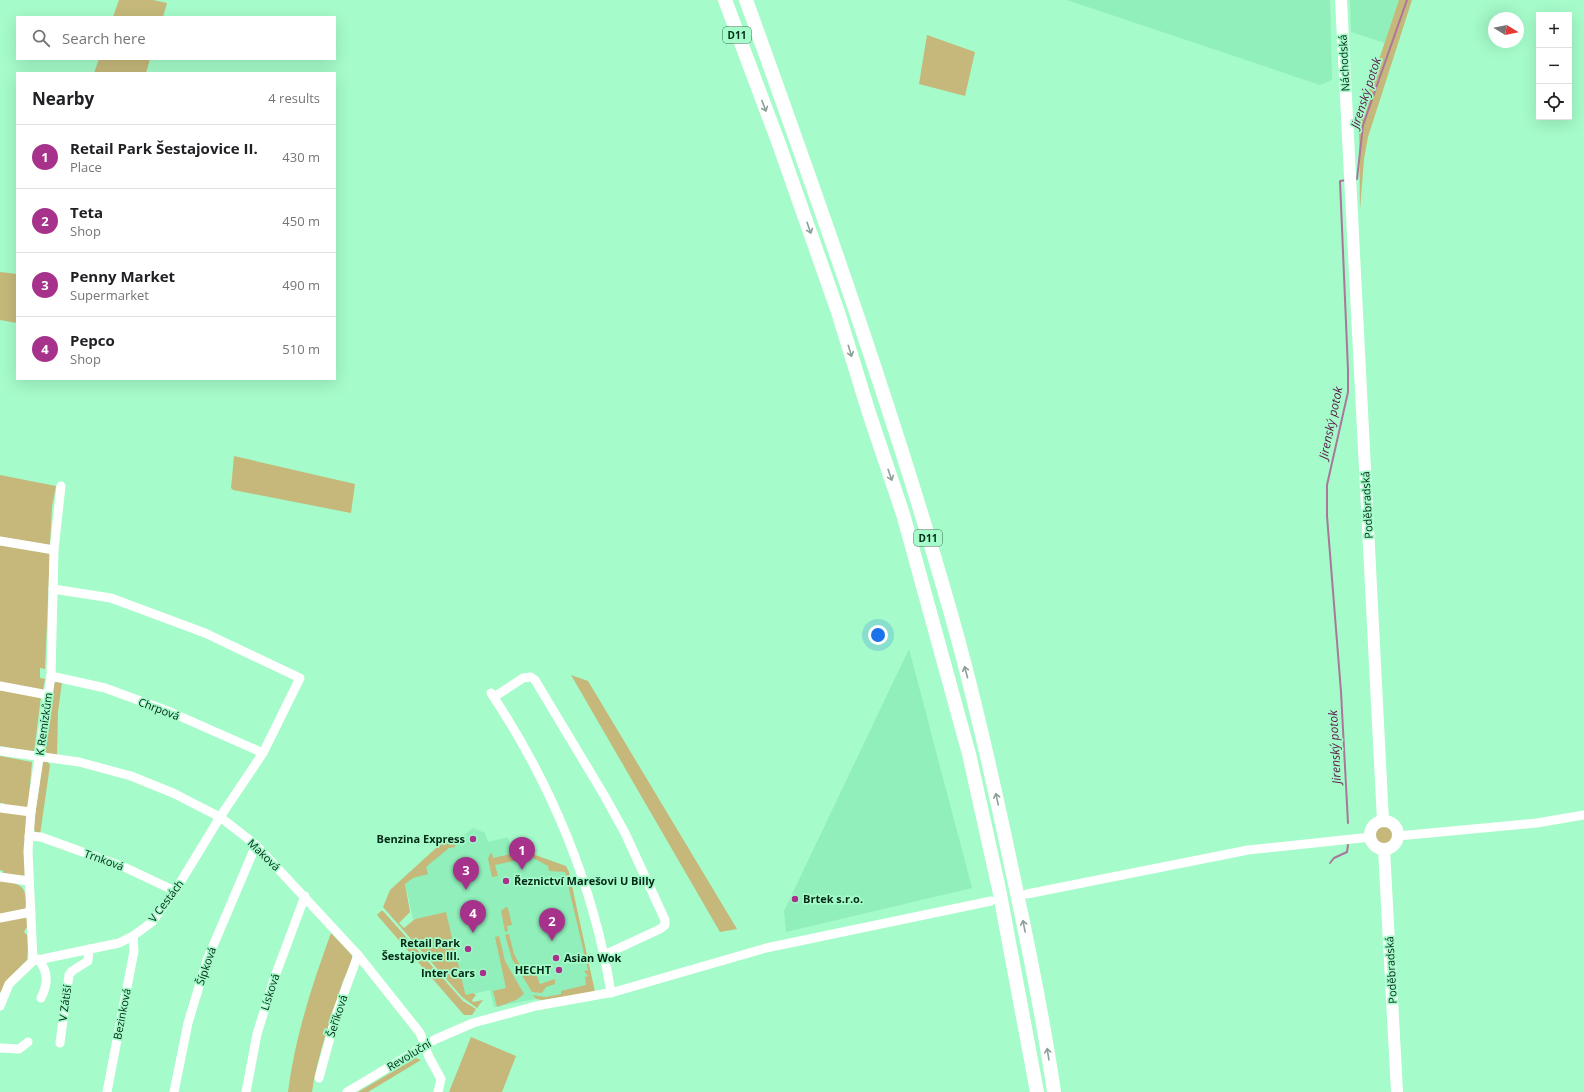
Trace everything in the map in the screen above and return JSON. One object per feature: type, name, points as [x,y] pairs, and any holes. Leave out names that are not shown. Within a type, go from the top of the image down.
[{"type":"highway","name":"D11","points":[[725,0],[779,144],[836,304],[916,559],[950,681],[989,844],[999,889],[1037,1092]]},
{"type":"highway","name":"D11","points":[[746,0],[855,307],[890,414],[949,607],[986,752],[1013,871],[1045,1034],[1054,1092]]},
{"type":"main road","name":"Náchodská","points":[[1341,0],[1352,189]]},
{"type":"main road","name":"Poděbradská","points":[[1352,189],[1383,821]]},
{"type":"main road","points":[[1383,821],[1393,825],[1398,836],[1395,843],[1384,849],[1374,844],[1371,837],[1373,827],[1383,821]]},
{"type":"main road","name":"Poděbradská","points":[[1384,849],[1397,1092]]},
{"type":"street","name":"K Remízkům","points":[[35,960],[31,912],[29,836],[31,812],[51,676],[54,550],[61,486]]},
{"type":"street","points":[[0,541],[54,550]]},
{"type":"street","name":"V Cestách","points":[[35,960],[119,943],[133,936],[152,922],[175,891],[220,817],[263,754],[300,678],[205,633],[111,598],[53,589]]},
{"type":"street","name":"Chrpová","points":[[51,676],[105,688],[168,712],[263,754]]},
{"type":"street","points":[[604,955],[660,930],[665,925],[665,920],[625,833],[604,795],[535,680],[531,677],[524,678],[492,694],[531,757],[560,820],[585,887],[604,955],[611,993]]},
{"type":"street","points":[[0,686],[48,695]]},
{"type":"street","name":"Maková","points":[[0,751],[39,758],[53,758],[79,762],[131,776],[173,793],[220,817],[256,845],[305,896],[358,955],[420,1034],[429,1057],[441,1079],[438,1092]]},
{"type":"street","points":[[0,808],[31,812]]},
{"type":"street","points":[[1398,836],[1537,823],[1584,815]]},
{"type":"street","name":"Trnková","points":[[29,836],[41,838],[110,862],[175,891]]},
{"type":"street","points":[[1027,894],[1248,850],[1371,837]]},
{"type":"street","name":"Šípková","points":[[174,1092],[188,1023],[207,960],[256,845]]},
{"type":"street","points":[[0,876],[30,881]]},
{"type":"street","name":"Lísková","points":[[246,1092],[257,1034],[274,979],[305,896]]},
{"type":"street","name":"Revoluční","points":[[347,1092],[425,1046],[455,1030],[473,1023],[536,1006],[611,993],[766,948],[991,901]]},
{"type":"street","points":[[0,918],[31,912]]},
{"type":"street","name":"Bezinková","points":[[107,1092],[134,952],[133,936]]},
{"type":"street","name":"V Zátiší","points":[[60,1043],[69,975],[72,971],[88,961],[89,949]]},
{"type":"street","name":"Šeříková","points":[[319,1078],[330,1034],[358,955]]},
{"type":"street","points":[[0,1006],[9,984],[35,960],[44,966],[47,973],[45,988],[41,998]]},
{"type":"street","points":[[0,1048],[19,1049],[28,1042]]},
{"type":"shaded area","points":[[119,0],[153,0],[167,3],[163,16],[113,16]]},
{"type":"shaded area","points":[[1067,0],[1330,0],[1332,80],[1320,85]]},
{"type":"shaded area","points":[[1350,0],[1399,0],[1385,43],[1351,32]]},
{"type":"shaded area","points":[[1399,0],[1412,0],[1368,137],[1364,159],[1360,210],[1359,119]]},
{"type":"shaded area","points":[[927,35],[975,52],[965,96],[919,84]]},
{"type":"shaded area","points":[[99,60],[150,60],[146,72],[94,72]]},
{"type":"shaded area","points":[[0,272],[16,274],[16,323],[0,320]]},
{"type":"shaded area","points":[[234,456],[355,484],[351,513],[233,490],[231,488]]},
{"type":"shaded area","points":[[0,475],[56,486],[52,507],[50,545],[0,537]]},
{"type":"shaded area","points":[[0,545],[50,553],[45,669],[40,668],[40,678],[45,679],[43,690],[0,682]]},
{"type":"shaded area","points":[[909,649],[972,888],[786,932],[784,911]]},
{"type":"shaded area","points":[[571,675],[588,681],[737,929],[720,932]]},
{"type":"shaded area","points":[[62,682],[58,712],[57,755],[48,754],[43,749],[53,683]]},
{"type":"shaded area","points":[[0,690],[41,697],[34,752],[0,746]]},
{"type":"shaded area","points":[[0,756],[32,762],[28,809],[4,806],[4,803],[0,803]]},
{"type":"shaded area","points":[[47,761],[50,765],[40,835],[36,833],[33,828],[43,762]]},
{"type":"shaded area","points":[[0,810],[28,815],[25,875],[23,876],[3,874],[3,871],[0,870]]},
{"type":"shaded area","points":[[1384,825],[1391,828],[1394,835],[1391,842],[1384,845],[1377,842],[1374,835],[1377,828]]},
{"type":"shaded area","points":[[473,828],[485,833],[488,842],[508,837],[512,852],[524,851],[565,872],[593,985],[562,994],[494,1007],[490,990],[463,996],[443,913],[413,919],[405,883]]},
{"type":"shaded area","points":[[447,838],[455,844],[455,847],[449,848],[426,867],[428,874],[413,878],[405,884],[410,912],[399,923],[404,928],[415,919],[446,912],[465,993],[466,995],[473,993],[476,995],[472,1000],[473,1002],[483,1000],[477,1008],[462,997],[383,907],[390,890]]},
{"type":"shaded area","points":[[524,851],[566,866],[569,872],[595,992],[542,1000],[536,999],[533,995],[545,997],[561,994],[561,991],[586,985],[585,977],[588,976],[584,971],[588,970],[565,872],[549,871],[548,866],[531,857],[495,865],[498,876],[492,877],[488,859],[490,854],[492,853],[493,858]]},
{"type":"shaded area","points":[[0,880],[14,883],[21,887],[25,894],[25,909],[0,916]]},
{"type":"shaded area","points":[[506,907],[508,908],[512,925],[507,926],[508,931],[505,932],[501,911]]},
{"type":"shaded area","points":[[383,911],[463,1001],[476,1009],[472,1015],[464,1015],[377,915]]},
{"type":"shaded area","points":[[24,917],[27,919],[28,929],[26,928],[24,932],[29,937],[27,960],[9,978],[0,993],[0,920]]},
{"type":"shaded area","points":[[331,933],[352,955],[351,962],[343,981],[325,1036],[317,1065],[312,1092],[288,1092],[295,1051],[305,1011]]},
{"type":"shaded area","points":[[509,934],[514,954],[522,969],[526,970],[533,966],[540,984],[555,979],[555,984],[546,987],[542,993],[532,992],[512,959],[505,935]]},
{"type":"shaded area","points":[[499,936],[505,961],[524,994],[516,1000],[497,1007],[493,991],[506,988],[495,937]]},
{"type":"shaded area","points":[[471,1037],[516,1056],[502,1092],[449,1092]]},
{"type":"shaded area","points":[[416,1058],[421,1060],[368,1092],[358,1092]]},
{"type":"waterway","name":"Jirenský potok","points":[[1355,179],[1357,179],[1363,125],[1407,0]]},
{"type":"waterway","name":"Jirenský potok","points":[[1347,180],[1340,181],[1348,392],[1327,485],[1327,516],[1341,692],[1348,823]]},
{"type":"waterway","name":"Jirenský potok","points":[[1330,863],[1334,858],[1347,852],[1348,845]]},
{"type":"place","name":"Benzina Express","points":[[473,839]]},
{"type":"place","name":"Retail Park Šestajovice II.","points":[[522,870]]},
{"type":"place","name":"Řeznictví Marešovi U Billy","points":[[506,881]]},
{"type":"place","name":"Penny Market","points":[[466,890]]},
{"type":"place","name":"Brtek s.r.o.","points":[[795,899]]},
{"type":"place","name":"Pepco","points":[[473,933]]},
{"type":"place","name":"Teta","points":[[552,941]]},
{"type":"place","name":"Retail Park Šestajovice III.","points":[[468,949]]},
{"type":"place","name":"Asian Wok","points":[[556,958]]},
{"type":"place","name":"HECHT","points":[[559,970]]},
{"type":"place","name":"Inter Cars","points":[[483,973]]}]
